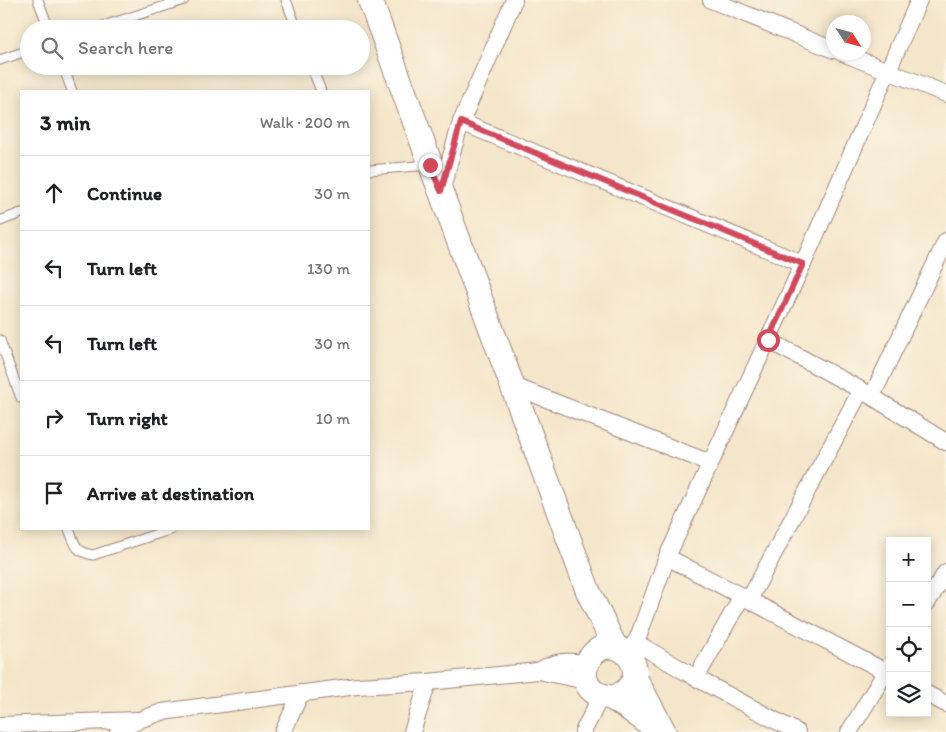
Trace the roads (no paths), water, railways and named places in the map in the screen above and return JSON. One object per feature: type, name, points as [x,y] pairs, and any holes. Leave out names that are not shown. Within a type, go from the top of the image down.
[{"type":"street","points":[[370,0],[588,591],[629,656],[662,732]]},
{"type":"street","points":[[441,191],[461,122],[514,0]]},
{"type":"street","points":[[711,0],[826,47]]},
{"type":"street","points":[[118,732],[139,720],[162,712],[357,686],[428,682],[538,671],[551,663],[561,661],[622,694],[626,691],[630,687],[629,656],[667,557],[803,264],[920,0]]},
{"type":"street","points":[[860,60],[946,94]]},
{"type":"street","points":[[461,122],[803,264]]},
{"type":"street","points":[[696,678],[867,393],[946,241]]},
{"type":"street","points":[[768,340],[867,393],[946,442]]},
{"type":"street","points":[[511,385],[710,463]]},
{"type":"street","points":[[667,557],[886,669]]},
{"type":"street","points":[[931,596],[946,572]]},
{"type":"street","points":[[588,591],[595,679],[662,732]]},
{"type":"street","points":[[583,732],[595,679],[597,650],[605,647],[696,678],[797,732]]},
{"type":"street","points":[[849,732],[887,672]]},
{"type":"street","points":[[412,732],[428,682]]},
{"type":"street","points":[[283,732],[301,693]]},
{"type":"street","points":[[931,696],[946,704]]},
{"type":"street","points":[[0,725],[139,720]]},
{"type":"lane","points":[[38,0],[46,20]]},
{"type":"lane","points":[[122,20],[184,0]]},
{"type":"lane","points":[[286,0],[294,20]]},
{"type":"lane","points":[[0,60],[20,53]]},
{"type":"lane","points":[[66,75],[72,90]]},
{"type":"lane","points":[[315,75],[321,90]]},
{"type":"lane","points":[[370,170],[430,165]]},
{"type":"lane","points":[[0,221],[20,213]]},
{"type":"lane","points":[[0,340],[20,395]]},
{"type":"lane","points":[[11,370],[20,367]]},
{"type":"lane","points":[[69,530],[76,548],[83,554],[92,555],[169,530]]}]
